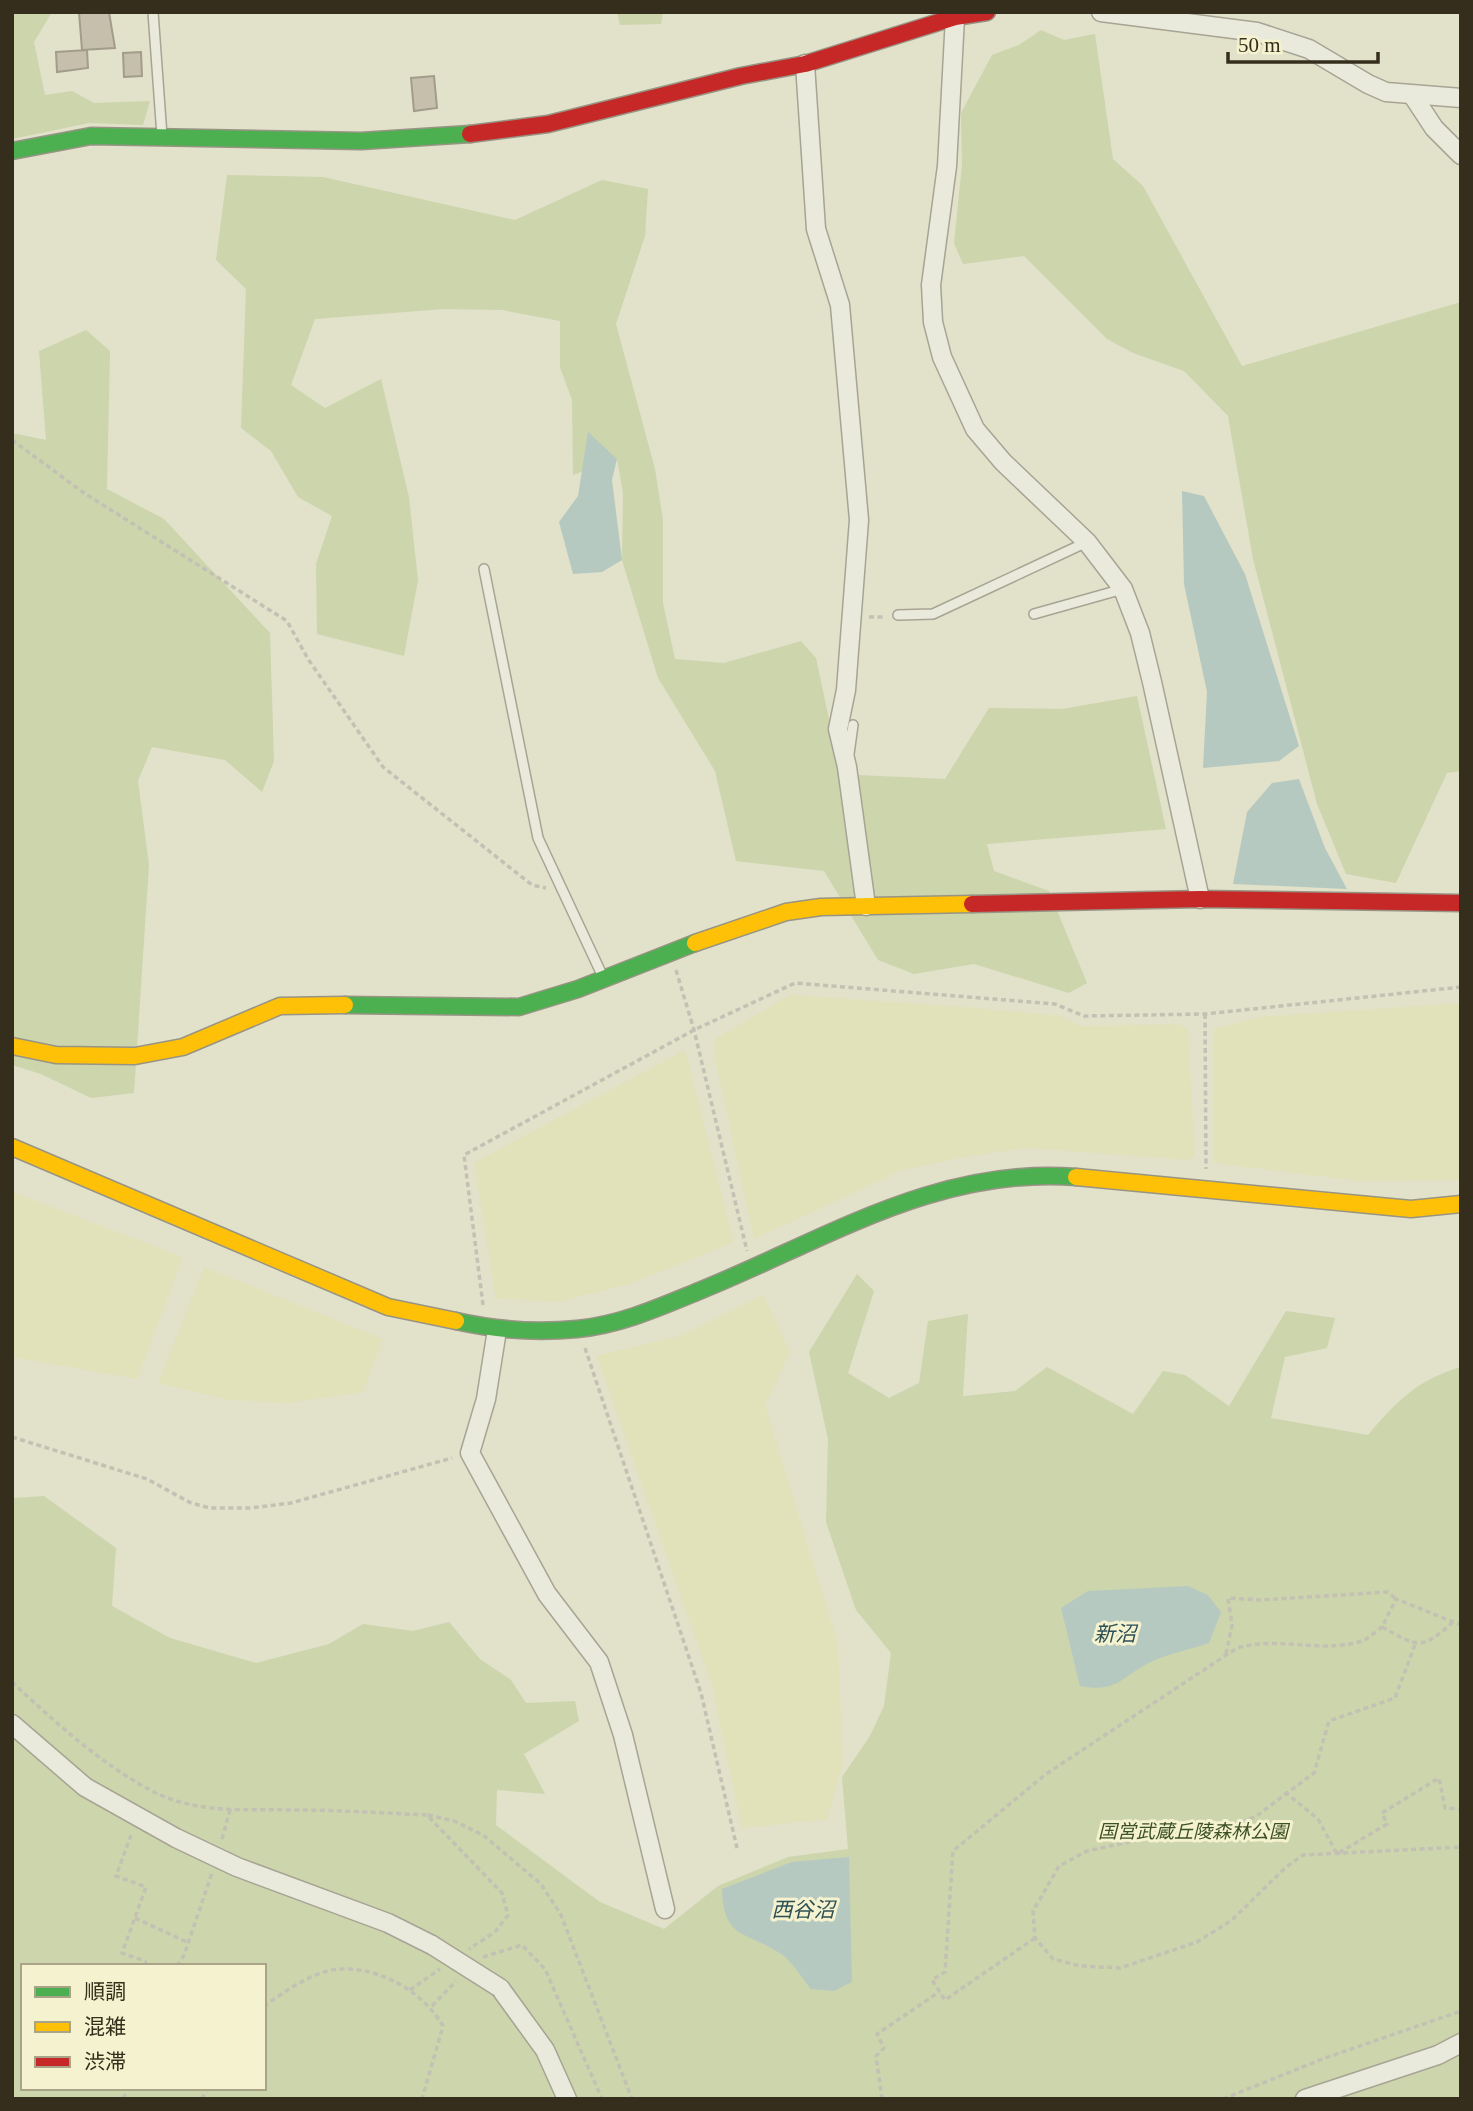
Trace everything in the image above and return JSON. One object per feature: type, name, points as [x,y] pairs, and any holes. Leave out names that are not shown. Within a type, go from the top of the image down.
[{"type":"street","points":[[12,151],[91,136],[361,141],[437,138],[548,124],[741,76],[805,64],[955,17],[987,12]]},
{"type":"street","points":[[1101,12],[1257,32],[1309,49],[1386,92],[1461,98]]},
{"type":"street","points":[[955,17],[947,166],[931,285],[933,322],[955,389],[975,429],[1003,462],[1087,542],[1123,589],[1140,633],[1200,899]]},
{"type":"street","points":[[805,64],[816,229],[840,305],[859,520],[852,616],[838,729],[847,767],[866,906]]},
{"type":"street","points":[[1413,96],[1434,128],[1461,155]]},
{"type":"street","points":[[12,1046],[34,1054],[66,1058],[131,1057],[200,1042],[278,1005],[312,1002],[519,1007],[786,912],[821,907],[1200,899],[1461,903]]},
{"type":"street","points":[[12,1147],[388,1307],[491,1329],[579,1329],[640,1315],[751,1270],[878,1210],[978,1182],[1047,1176],[1206,1188],[1411,1209],[1461,1204]]},
{"type":"street","points":[[491,1329],[486,1399],[470,1453],[547,1594],[599,1661],[623,1735],[665,1909]]},
{"type":"street","points":[[12,1724],[85,1787],[138,1816],[217,1858],[388,1923],[432,1945],[500,1988],[545,2050],[567,2099]]},
{"type":"street","points":[[1305,2099],[1437,2055],[1461,2043]]},
{"type":"lane","points":[[153,12],[162,138]]},
{"type":"lane","points":[[898,615],[933,614],[1087,542]]},
{"type":"lane","points":[[484,569],[538,838],[604,978]]},
{"type":"lane","points":[[1034,614],[1123,589]]},
{"type":"lane","points":[[847,767],[853,724]]},
{"type":"path","points":[[12,440],[84,493],[287,621],[308,659],[383,767],[532,885],[565,892]]},
{"type":"path","points":[[852,616],[878,618],[898,615]]},
{"type":"path","points":[[664,954],[676,969],[694,1030],[751,1270]]},
{"type":"path","points":[[491,1329],[464,1155],[694,1030],[795,983],[1055,1004],[1084,1016],[1205,1014],[1461,987]]},
{"type":"path","points":[[1205,1014],[1206,1188]]},
{"type":"path","points":[[579,1329],[701,1693],[737,1848]]},
{"type":"path","points":[[12,1437],[147,1479],[191,1503],[211,1508],[250,1508],[329,1495],[367,1480],[470,1453]]},
{"type":"path","points":[[1226,1656],[1232,1625],[1228,1598],[1260,1600],[1388,1592],[1396,1599],[1461,1625]]},
{"type":"path","points":[[1035,1938],[945,2000],[932,1980],[945,1972],[953,1851],[1046,1774],[1237,1648],[1260,1641],[1340,1645],[1361,1642],[1381,1627],[1396,1599]]},
{"type":"path","points":[[1381,1627],[1415,1645],[1431,1642],[1453,1622]]},
{"type":"path","points":[[1415,1645],[1395,1698],[1329,1721],[1314,1773],[1285,1792],[1255,1817],[1201,1836],[1143,1839],[1087,1851],[1059,1866],[1033,1911],[1035,1938],[1054,1959],[1080,1966],[1120,1968],[1197,1942],[1232,1920],[1285,1868],[1303,1855],[1461,1847]]},
{"type":"path","points":[[12,1682],[58,1724],[121,1772],[158,1794],[206,1808],[230,1810],[427,1815],[453,1821],[484,1835],[541,1884],[561,1915],[632,2099]]},
{"type":"path","points":[[1337,1854],[1387,1824],[1382,1813],[1439,1779],[1445,1808],[1461,1809]]},
{"type":"path","points":[[1285,1792],[1318,1819],[1337,1854]]},
{"type":"path","points":[[178,1964],[217,1858],[230,1810]]},
{"type":"path","points":[[427,1815],[502,1893],[508,1915],[495,1931],[463,1954]]},
{"type":"path","points":[[138,1816],[116,1876],[146,1887],[122,1952],[145,1961],[146,1964]]},
{"type":"path","points":[[135,1918],[188,1942]]},
{"type":"path","points":[[266,2005],[305,1980],[342,1968],[383,1977],[410,1990],[432,2006],[443,2026],[422,2099]]},
{"type":"path","points":[[410,1990],[442,1968]]},
{"type":"path","points":[[882,2099],[876,2056],[884,2048],[877,2034],[939,1991]]},
{"type":"path","points":[[1223,2099],[1325,2058],[1461,2011]]},
{"type":"green space","points":[[12,12],[52,12],[34,42],[45,95],[72,91],[94,103],[150,101],[143,125],[89,123],[12,139]]},
{"type":"green space","points":[[617,12],[663,12],[661,24],[620,25]]},
{"type":"green space","points":[[1041,30],[1064,40],[1095,34],[1113,159],[1143,186],[1242,366],[1461,302],[1461,771],[1447,773],[1396,883],[1346,874],[1317,804],[1253,559],[1228,416],[1184,371],[1133,353],[1107,339],[1024,256],[963,264],[954,243],[962,165],[961,113],[992,55],[1019,45]]},
{"type":"green space","points":[[227,175],[323,177],[515,220],[602,180],[648,189],[645,236],[616,324],[655,469],[663,520],[663,603],[675,659],[724,663],[801,641],[816,658],[833,738],[858,775],[945,779],[989,708],[1062,709],[1137,696],[1166,829],[987,844],[994,871],[1049,891],[1087,983],[1069,993],[974,964],[914,974],[878,960],[824,871],[736,861],[715,771],[658,678],[622,560],[623,493],[617,459],[573,475],[572,400],[560,367],[560,321],[502,310],[444,309],[315,319],[291,385],[325,408],[381,379],[409,497],[418,580],[404,656],[317,634],[316,564],[332,516],[298,497],[271,451],[241,428],[246,289],[216,260]]},
{"type":"green space","points":[[86,330],[110,351],[107,489],[164,519],[270,633],[274,761],[262,792],[225,760],[152,747],[138,781],[149,865],[134,1093],[91,1098],[41,1074],[12,1065],[12,433],[46,440],[39,351]]},
{"type":"green space","points":[[790,995],[1059,1016],[1080,1026],[1179,1024],[1188,1030],[1195,1156],[1189,1160],[1027,1148],[970,1156],[903,1170],[754,1239],[715,1059],[715,1039]]},
{"type":"green space","points":[[1461,1003],[1461,1180],[1359,1181],[1214,1163],[1214,1029],[1260,1017]]},
{"type":"green space","points":[[685,1050],[734,1242],[630,1284],[557,1302],[496,1298],[474,1163]]},
{"type":"green space","points":[[12,1192],[183,1257],[137,1379],[12,1357]]},
{"type":"green space","points":[[204,1267],[383,1339],[363,1392],[289,1403],[230,1400],[158,1383]]},
{"type":"green space","name":"国営武蔵丘陵森林公園","points":[[857,1274],[874,1291],[848,1373],[889,1398],[919,1383],[928,1321],[968,1314],[963,1396],[1015,1391],[1047,1367],[1133,1414],[1163,1371],[1185,1375],[1229,1406],[1286,1311],[1335,1318],[1327,1348],[1285,1357],[1271,1418],[1368,1435],[1409,1393],[1432,1378],[1461,1367],[1461,2099],[12,2099],[12,1498],[44,1496],[116,1548],[112,1606],[170,1638],[256,1663],[329,1644],[363,1624],[413,1631],[449,1622],[480,1659],[511,1680],[526,1703],[575,1701],[579,1721],[524,1754],[545,1794],[497,1790],[496,1825],[600,1902],[664,1929],[718,1886],[788,1857],[848,1849],[842,1777],[870,1736],[884,1706],[891,1653],[856,1610],[826,1522],[828,1439],[809,1352]]},
{"type":"green space","points":[[763,1295],[790,1352],[765,1405],[838,1644],[843,1763],[827,1819],[742,1828],[712,1686],[597,1356],[683,1335]]},
{"type":"water","points":[[588,432],[617,459],[612,480],[622,560],[602,572],[573,574],[559,522],[578,496]]},
{"type":"water","points":[[1182,491],[1204,496],[1245,574],[1299,746],[1279,761],[1203,768],[1207,692],[1184,584]]},
{"type":"water","points":[[1299,779],[1325,848],[1347,889],[1233,884],[1247,812],[1272,783]]},
{"type":"water","name":"新沼","points":[[1188,1586],[1208,1595],[1221,1612],[1209,1643],[1155,1660],[1113,1685],[1093,1688],[1080,1686],[1061,1608],[1088,1591]]},
{"type":"water","name":"西谷沼","points":[[849,1857],[852,1982],[834,1991],[811,1989],[783,1955],[731,1925],[723,1905],[722,1889],[792,1862]]},
{"type":"building","points":[[79,12],[109,12],[115,48],[82,50]]},
{"type":"building","points":[[87,50],[88,68],[57,72],[56,52]]},
{"type":"building","points":[[141,52],[142,76],[124,77],[123,53]]},
{"type":"building","points":[[434,76],[437,108],[414,111],[411,78]]},
{"type":"traffic: fast","points":[[12,151],[91,136],[361,141],[470,134]]},
{"type":"traffic: fast","points":[[345,1005],[519,1007],[578,989],[695,943]]},
{"type":"traffic: fast","points":[[456,1321],[531,1331],[577,1329],[609,1324],[670,1303],[836,1230],[928,1195],[975,1183],[1025,1177],[1076,1177]]},
{"type":"traffic: slow","points":[[695,943],[786,912],[821,907],[972,904]]},
{"type":"traffic: slow","points":[[12,1046],[56,1055],[135,1056],[183,1047],[280,1006],[345,1005]]},
{"type":"traffic: slow","points":[[12,1147],[388,1307],[456,1321]]},
{"type":"traffic: slow","points":[[1076,1177],[1411,1209],[1461,1204]]},
{"type":"traffic: jam","points":[[470,134],[548,124],[741,76],[805,64],[955,17],[987,12]]},
{"type":"traffic: jam","points":[[972,904],[1200,899],[1461,903]]}]
